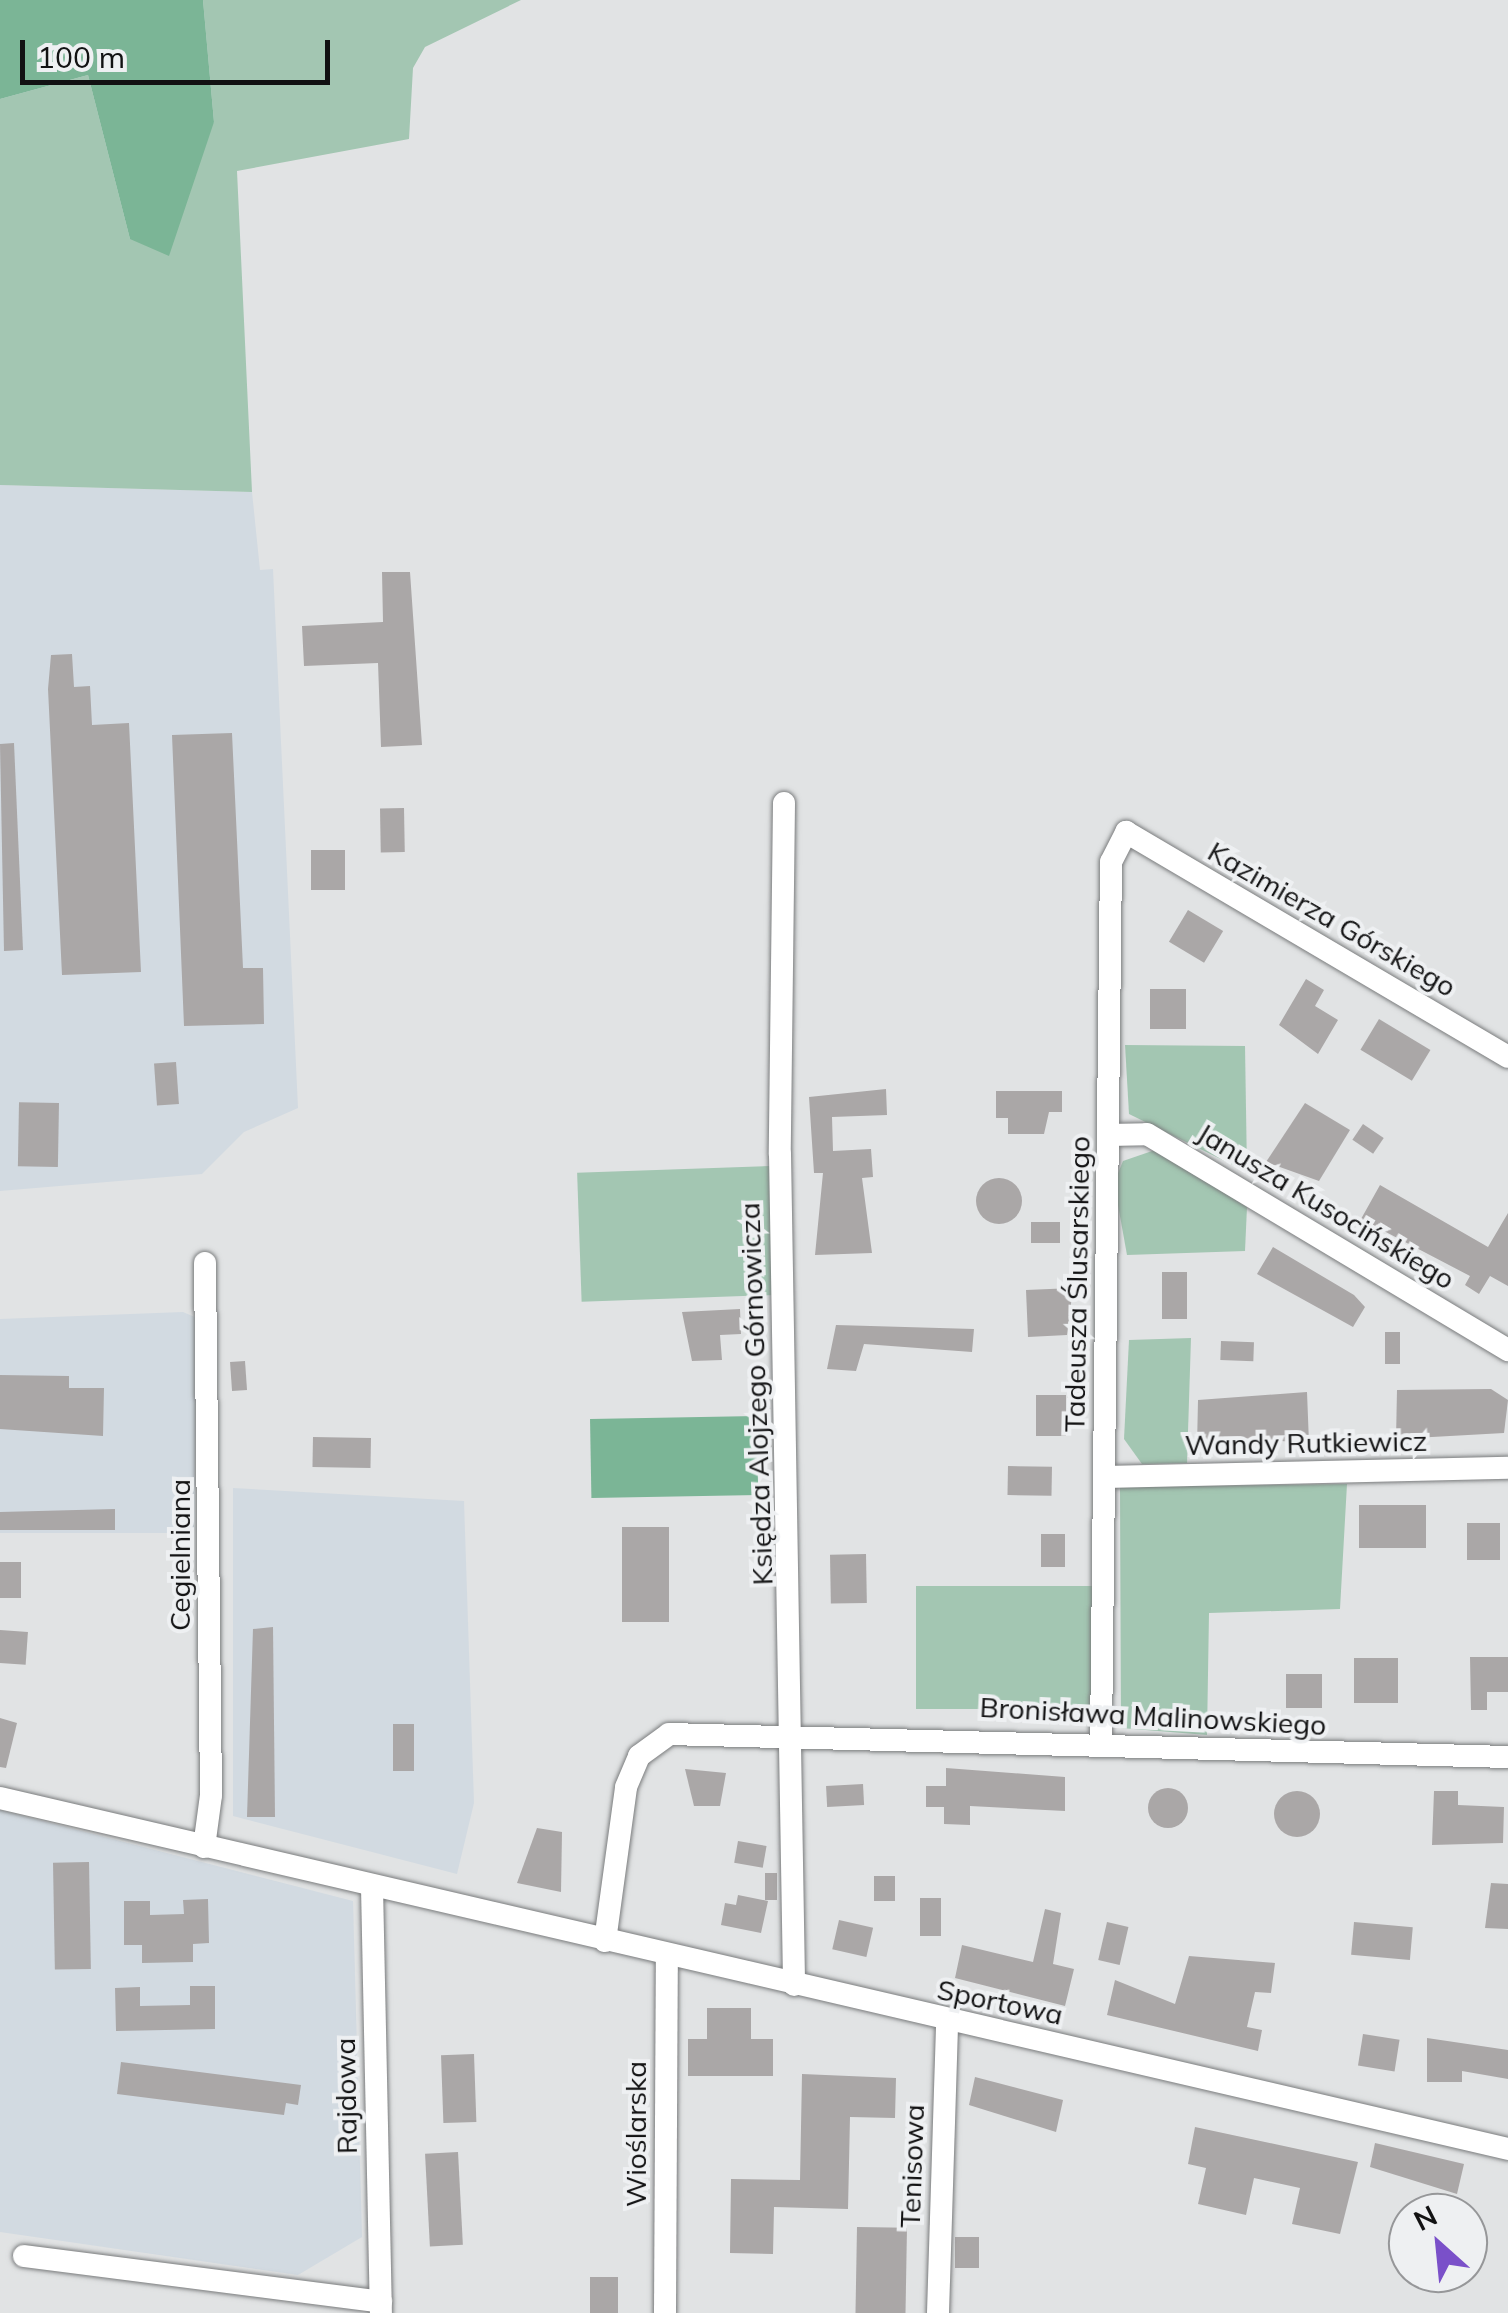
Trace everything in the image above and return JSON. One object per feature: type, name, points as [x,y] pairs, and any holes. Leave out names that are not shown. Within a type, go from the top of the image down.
[{"type":"street","name":"Księdza Alojzego Górnowicza","points":[[784,803],[780,1154],[795,1732],[794,1984]]},
{"type":"street","name":"Kazimierza Górskiego","points":[[1126,832],[1508,1057]]},
{"type":"street","name":"Tadeusza Ślusarskiego","points":[[1101,1740],[1112,862],[1126,832]]},
{"type":"street","name":"Janusza Kusocińskiego","points":[[1108,1135],[1147,1134],[1508,1350]]},
{"type":"street","name":"Cegielniana","points":[[204,1847],[211,1794],[206,1264]]},
{"type":"street","name":"Wandy Rutkiewicz","points":[[1105,1477],[1508,1468]]},
{"type":"street","name":"Bronisława Malinowskiego","points":[[605,1941],[626,1787],[639,1756],[670,1734],[795,1732],[1101,1740],[1166,1752],[1508,1757]]},
{"type":"street","name":"Sportowa","points":[[0,1798],[372,1888],[1508,2149]]},
{"type":"street","name":"Rajdowa","points":[[24,2256],[381,2308],[372,1888]]},
{"type":"street","name":"Wioślarska","points":[[665,2313],[667,1955]]},
{"type":"street","name":"Tenisowa","points":[[938,2313],[947,2020]]},
{"type":"shaded area","points":[[0,485],[252,492],[260,570],[273,569],[298,1108],[244,1132],[202,1174],[0,1191]]},
{"type":"shaded area","points":[[183,1312],[197,1318],[194,1533],[0,1533],[0,1319]]},
{"type":"shaded area","points":[[233,1488],[464,1501],[474,1803],[457,1874],[233,1816]]},
{"type":"shaded area","points":[[0,1810],[353,1901],[362,2237],[298,2275],[0,2232]]},
{"type":"green space","points":[[0,0],[203,0],[214,122],[169,256],[130,239],[88,75],[0,99]]},
{"type":"green space","points":[[203,0],[521,0],[425,47],[413,68],[409,139],[237,171],[252,492],[0,485],[0,99],[88,75],[130,239],[214,122]]},
{"type":"green space","points":[[1125,1045],[1245,1046],[1247,1172],[1129,1114]]},
{"type":"green space","points":[[1155,1150],[1247,1207],[1245,1251],[1127,1255],[1114,1183],[1123,1161]]},
{"type":"green space","points":[[771,1166],[776,1295],[582,1302],[577,1173]]},
{"type":"green space","points":[[1191,1338],[1187,1463],[1142,1464],[1124,1439],[1129,1340]]},
{"type":"green space","points":[[757,1416],[758,1495],[591,1498],[590,1419]]},
{"type":"green space","points":[[1347,1484],[1340,1609],[1209,1613],[1207,1735],[1121,1728],[1120,1487]]},
{"type":"green space","points":[[916,1586],[1094,1586],[1094,1709],[916,1709]]},
{"type":"building","points":[[382,572],[410,572],[422,745],[381,747],[378,663],[304,666],[302,626],[383,622]]},
{"type":"building","points":[[72,654],[74,687],[90,686],[92,725],[129,723],[141,972],[62,975],[48,689],[51,655]]},
{"type":"building","points":[[232,733],[243,968],[263,968],[264,1024],[184,1026],[172,735]]},
{"type":"building","points":[[14,743],[23,950],[4,951],[0,744]]},
{"type":"building","points":[[380,808],[404,808],[405,852],[381,852]]},
{"type":"building","points":[[311,850],[345,850],[345,890],[311,890]]},
{"type":"building","points":[[1188,910],[1223,931],[1204,963],[1169,942]]},
{"type":"building","points":[[1306,979],[1324,990],[1315,1006],[1338,1020],[1318,1054],[1279,1025]]},
{"type":"building","points":[[1150,989],[1186,989],[1186,1029],[1150,1029]]},
{"type":"building","points":[[1379,1019],[1430,1050],[1412,1081],[1360,1050]]},
{"type":"building","points":[[176,1062],[179,1104],[157,1105],[154,1064]]},
{"type":"building","points":[[886,1089],[887,1115],[832,1117],[833,1151],[871,1149],[873,1177],[862,1178],[872,1253],[815,1255],[823,1173],[814,1173],[809,1097]]},
{"type":"building","points":[[996,1091],[1062,1091],[1062,1112],[1049,1112],[1044,1134],[1008,1134],[1008,1118],[996,1118]]},
{"type":"building","points":[[19,1102],[59,1103],[58,1167],[18,1166]]},
{"type":"building","points":[[1305,1103],[1350,1130],[1319,1181],[1266,1162]]},
{"type":"building","points":[[1363,1124],[1384,1138],[1373,1154],[1352,1140]]},
{"type":"building","points":[[999,1178],[1015,1185],[1022,1201],[1015,1217],[999,1224],[983,1217],[976,1201],[983,1185]]},
{"type":"building","points":[[1380,1185],[1488,1247],[1508,1213],[1508,1286],[1490,1276],[1479,1294],[1465,1285],[1470,1276],[1361,1219]]},
{"type":"building","points":[[1031,1222],[1060,1222],[1060,1243],[1031,1243]]},
{"type":"building","points":[[1273,1247],[1354,1295],[1365,1307],[1353,1327],[1257,1274]]},
{"type":"building","points":[[1162,1272],[1187,1272],[1187,1319],[1162,1319]]},
{"type":"building","points":[[1073,1288],[1067,1335],[1028,1337],[1026,1290]]},
{"type":"building","points":[[740,1309],[741,1334],[720,1335],[722,1360],[692,1361],[682,1312]]},
{"type":"building","points":[[836,1325],[974,1329],[972,1352],[864,1344],[856,1371],[827,1369]]},
{"type":"building","points":[[1385,1332],[1400,1332],[1400,1364],[1385,1364]]},
{"type":"building","points":[[1221,1341],[1254,1342],[1253,1361],[1220,1360]]},
{"type":"building","points":[[245,1361],[247,1390],[232,1391],[230,1362]]},
{"type":"building","points":[[0,1375],[69,1376],[69,1388],[104,1388],[103,1436],[0,1429]]},
{"type":"building","points":[[1491,1389],[1508,1400],[1504,1433],[1396,1439],[1397,1390]]},
{"type":"building","points":[[1307,1392],[1309,1443],[1227,1437],[1227,1446],[1197,1446],[1198,1400]]},
{"type":"building","points":[[1036,1395],[1066,1395],[1066,1436],[1036,1436]]},
{"type":"building","points":[[313,1437],[371,1438],[370,1468],[312,1467]]},
{"type":"building","points":[[1008,1466],[1052,1467],[1051,1496],[1007,1495]]},
{"type":"building","points":[[1359,1505],[1426,1505],[1426,1548],[1359,1548]]},
{"type":"building","points":[[115,1509],[115,1530],[0,1530],[0,1512]]},
{"type":"building","points":[[1467,1523],[1500,1523],[1500,1560],[1467,1560]]},
{"type":"building","points":[[622,1527],[669,1527],[669,1622],[622,1622]]},
{"type":"building","points":[[1041,1534],[1065,1534],[1065,1567],[1041,1567]]},
{"type":"building","points":[[866,1554],[867,1603],[831,1604],[830,1555]]},
{"type":"building","points":[[0,1562],[21,1562],[21,1598],[0,1598]]},
{"type":"building","points":[[273,1627],[275,1817],[247,1817],[253,1629]]},
{"type":"building","points":[[0,1630],[28,1632],[26,1665],[0,1663]]},
{"type":"building","points":[[1470,1657],[1508,1657],[1508,1692],[1487,1692],[1487,1710],[1471,1710]]},
{"type":"building","points":[[1354,1658],[1398,1658],[1398,1703],[1354,1703]]},
{"type":"building","points":[[1286,1674],[1322,1674],[1322,1708],[1286,1708]]},
{"type":"building","points":[[0,1718],[17,1723],[6,1768],[0,1767]]},
{"type":"building","points":[[393,1724],[414,1724],[414,1771],[393,1771]]},
{"type":"building","points":[[946,1768],[1065,1777],[1065,1811],[970,1806],[970,1825],[944,1824],[944,1807],[926,1807],[926,1786],[946,1786]]},
{"type":"building","points":[[685,1769],[726,1773],[720,1806],[694,1806]]},
{"type":"building","points":[[863,1784],[864,1805],[827,1807],[826,1786]]},
{"type":"building","points":[[1168,1788],[1182,1794],[1188,1808],[1182,1822],[1168,1828],[1154,1822],[1148,1808],[1154,1794]]},
{"type":"building","points":[[1297,1791],[1313,1798],[1320,1814],[1313,1830],[1297,1837],[1281,1830],[1274,1814],[1281,1798]]},
{"type":"building","points":[[1434,1791],[1458,1791],[1458,1805],[1504,1807],[1503,1843],[1432,1845]]},
{"type":"building","points":[[537,1828],[562,1832],[561,1892],[517,1883]]},
{"type":"building","points":[[738,1841],[767,1846],[763,1868],[734,1863]]},
{"type":"building","points":[[89,1862],[91,1969],[55,1970],[53,1863]]},
{"type":"building","points":[[765,1873],[777,1873],[777,1900],[765,1900]]},
{"type":"building","points":[[874,1876],[895,1876],[895,1901],[874,1901]]},
{"type":"building","points":[[1491,1883],[1508,1884],[1508,1929],[1485,1928]]},
{"type":"building","points":[[738,1895],[768,1901],[761,1933],[721,1925],[725,1903],[736,1905]]},
{"type":"building","points":[[920,1898],[941,1898],[941,1936],[920,1936]]},
{"type":"building","points":[[208,1899],[209,1943],[193,1944],[193,1962],[142,1963],[142,1945],[124,1945],[124,1901],[150,1901],[150,1915],[184,1914],[183,1900]]},
{"type":"building","points":[[1045,1909],[1061,1913],[1053,1964],[1074,1969],[1065,2006],[955,1978],[962,1945],[1033,1962]]},
{"type":"building","points":[[839,1920],[873,1928],[866,1957],[832,1949]]},
{"type":"building","points":[[1107,1922],[1128,1927],[1120,1965],[1098,1960]]},
{"type":"building","points":[[1354,1922],[1413,1927],[1410,1960],[1351,1955]]},
{"type":"building","points":[[1189,1956],[1275,1963],[1271,1993],[1255,1992],[1247,2027],[1262,2030],[1258,2051],[1107,2015],[1115,1980],[1175,2004]]},
{"type":"building","points":[[190,1986],[215,1986],[215,2029],[116,2031],[115,1988],[140,1987],[140,2006],[190,2005]]},
{"type":"building","points":[[707,2008],[751,2008],[751,2039],[773,2039],[773,2076],[688,2076],[688,2039],[707,2039]]},
{"type":"building","points":[[1363,2034],[1400,2040],[1395,2071],[1358,2066]]},
{"type":"building","points":[[1427,2038],[1508,2050],[1508,2079],[1462,2071],[1462,2082],[1427,2082]]},
{"type":"building","points":[[474,2054],[476,2122],[443,2123],[441,2055]]},
{"type":"building","points":[[121,2062],[301,2085],[298,2105],[286,2103],[284,2115],[117,2094]]},
{"type":"building","points":[[802,2074],[896,2078],[895,2118],[850,2117],[848,2209],[774,2207],[773,2254],[730,2253],[731,2179],[800,2180]]},
{"type":"building","points":[[975,2077],[1063,2100],[1056,2132],[969,2105]]},
{"type":"building","points":[[1195,2127],[1358,2162],[1340,2234],[1292,2224],[1300,2188],[1254,2178],[1246,2215],[1198,2204],[1206,2168],[1188,2164]]},
{"type":"building","points":[[1375,2143],[1464,2164],[1457,2193],[1370,2167]]},
{"type":"building","points":[[458,2152],[463,2245],[430,2247],[425,2154]]},
{"type":"building","points":[[857,2227],[907,2228],[906,2313],[855,2313]]},
{"type":"building","points":[[955,2237],[979,2237],[979,2268],[955,2268]]},
{"type":"building","points":[[590,2277],[618,2277],[618,2313],[590,2313]]}]
